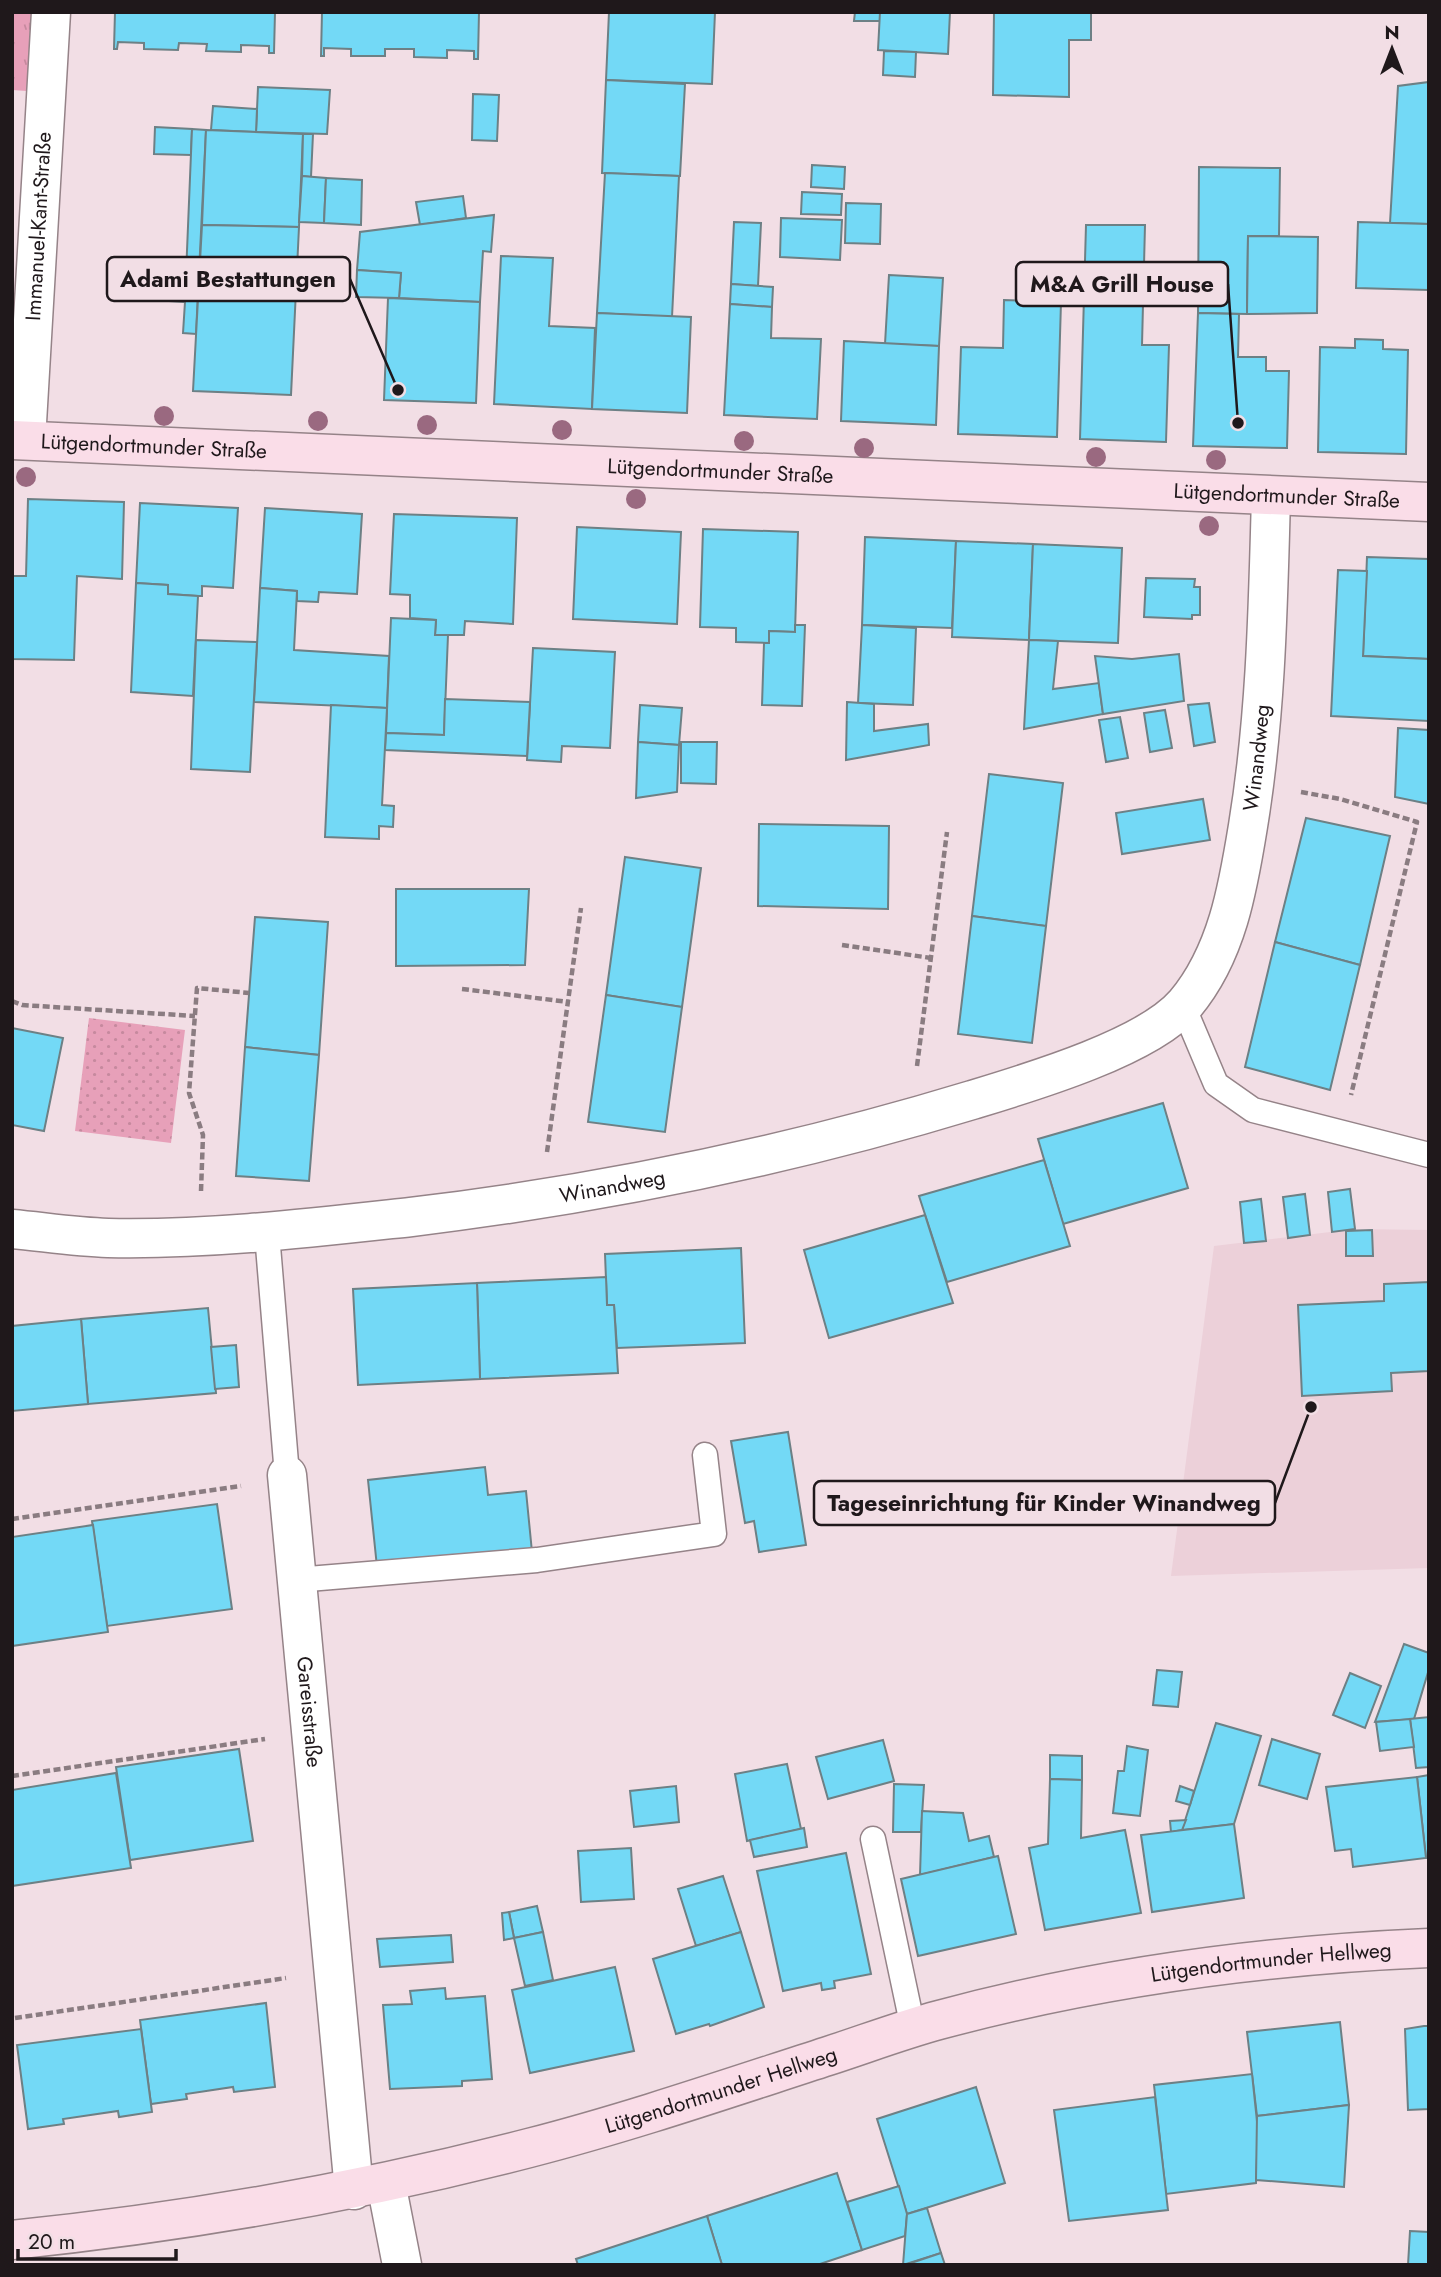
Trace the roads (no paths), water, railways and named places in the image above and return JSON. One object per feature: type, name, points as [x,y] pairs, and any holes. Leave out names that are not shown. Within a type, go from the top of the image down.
[{"type":"main road","name":"Lütgendortmunder Straße","points":[[19,440],[1429,502]]},
{"type":"main road","name":"Lütgendortmunder Hellweg","points":[[12,2240],[167,2222],[370,2187],[640,2117],[914,2028],[1012,2003],[1139,1976],[1256,1961],[1429,1948]]},
{"type":"street","name":"Immanuel-Kant-Straße","points":[[19,440],[51,12]]},
{"type":"street","name":"Winandweg","points":[[12,1229],[105,1238],[267,1234],[540,1201],[701,1171],[910,1119],[1042,1079],[1096,1058],[1163,1022],[1183,1006],[1213,962],[1239,881],[1255,783],[1265,691],[1271,496]]},
{"type":"street","name":"Gareisstraße","points":[[287,1477],[332,1971],[370,2187],[402,2265]]},
{"type":"lane","points":[[1183,1006],[1216,1084],[1233,1099],[1253,1110],[1429,1155]]},
{"type":"lane","name":"Gareisstraße","points":[[267,1234],[287,1477]]},
{"type":"lane","points":[[296,1580],[537,1560],[714,1534],[705,1455]]},
{"type":"lane","points":[[873,1839],[914,2028]]},
{"type":"place","name":"Adami Bestattungen","points":[[398,390]]},
{"type":"place","name":"M&A Grill House","points":[[1238,423]]},
{"type":"place","name":"Tageseinrichtung für Kinder Winandweg","points":[[1311,1407]]}]
